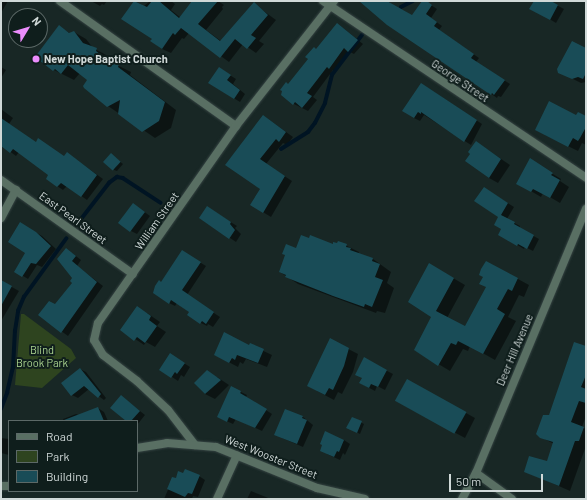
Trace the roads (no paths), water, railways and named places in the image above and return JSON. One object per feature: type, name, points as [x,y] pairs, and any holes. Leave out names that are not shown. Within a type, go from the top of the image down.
[{"type":"street","points":[[60,1],[236,126]]},
{"type":"street","name":"William Street","points":[[195,445],[168,410],[137,381],[103,355],[94,340],[98,323],[236,126],[328,3]]},
{"type":"street","name":"George Street","points":[[328,3],[586,178]]},
{"type":"street","name":"East Pearl Street","points":[[1,180],[133,274]]},
{"type":"street","points":[[1,218],[16,190]]},
{"type":"street","name":"Deer Hill Avenue","points":[[462,499],[476,472],[586,209]]},
{"type":"street","name":"West Wooster Street","points":[[138,448],[167,443],[216,447],[317,488],[350,498],[365,499]]},
{"type":"street","points":[[218,499],[237,455]]},
{"type":"street","points":[[476,472],[512,499]]},
{"type":"waterway","points":[[401,7],[413,1]]},
{"type":"waterway","points":[[281,149],[308,132],[315,123],[325,103],[332,75],[362,35]]},
{"type":"waterway","points":[[78,223],[109,183],[117,177],[123,178],[161,203]]},
{"type":"waterway","points":[[1,409],[7,393],[13,368],[15,331],[18,311],[24,297],[66,239]]},
{"type":"place","name":"New Hope Baptist Church","points":[[36,59]]},
{"type":"park label","name":"Blind Brook Park","points":[[42,357]]}]
